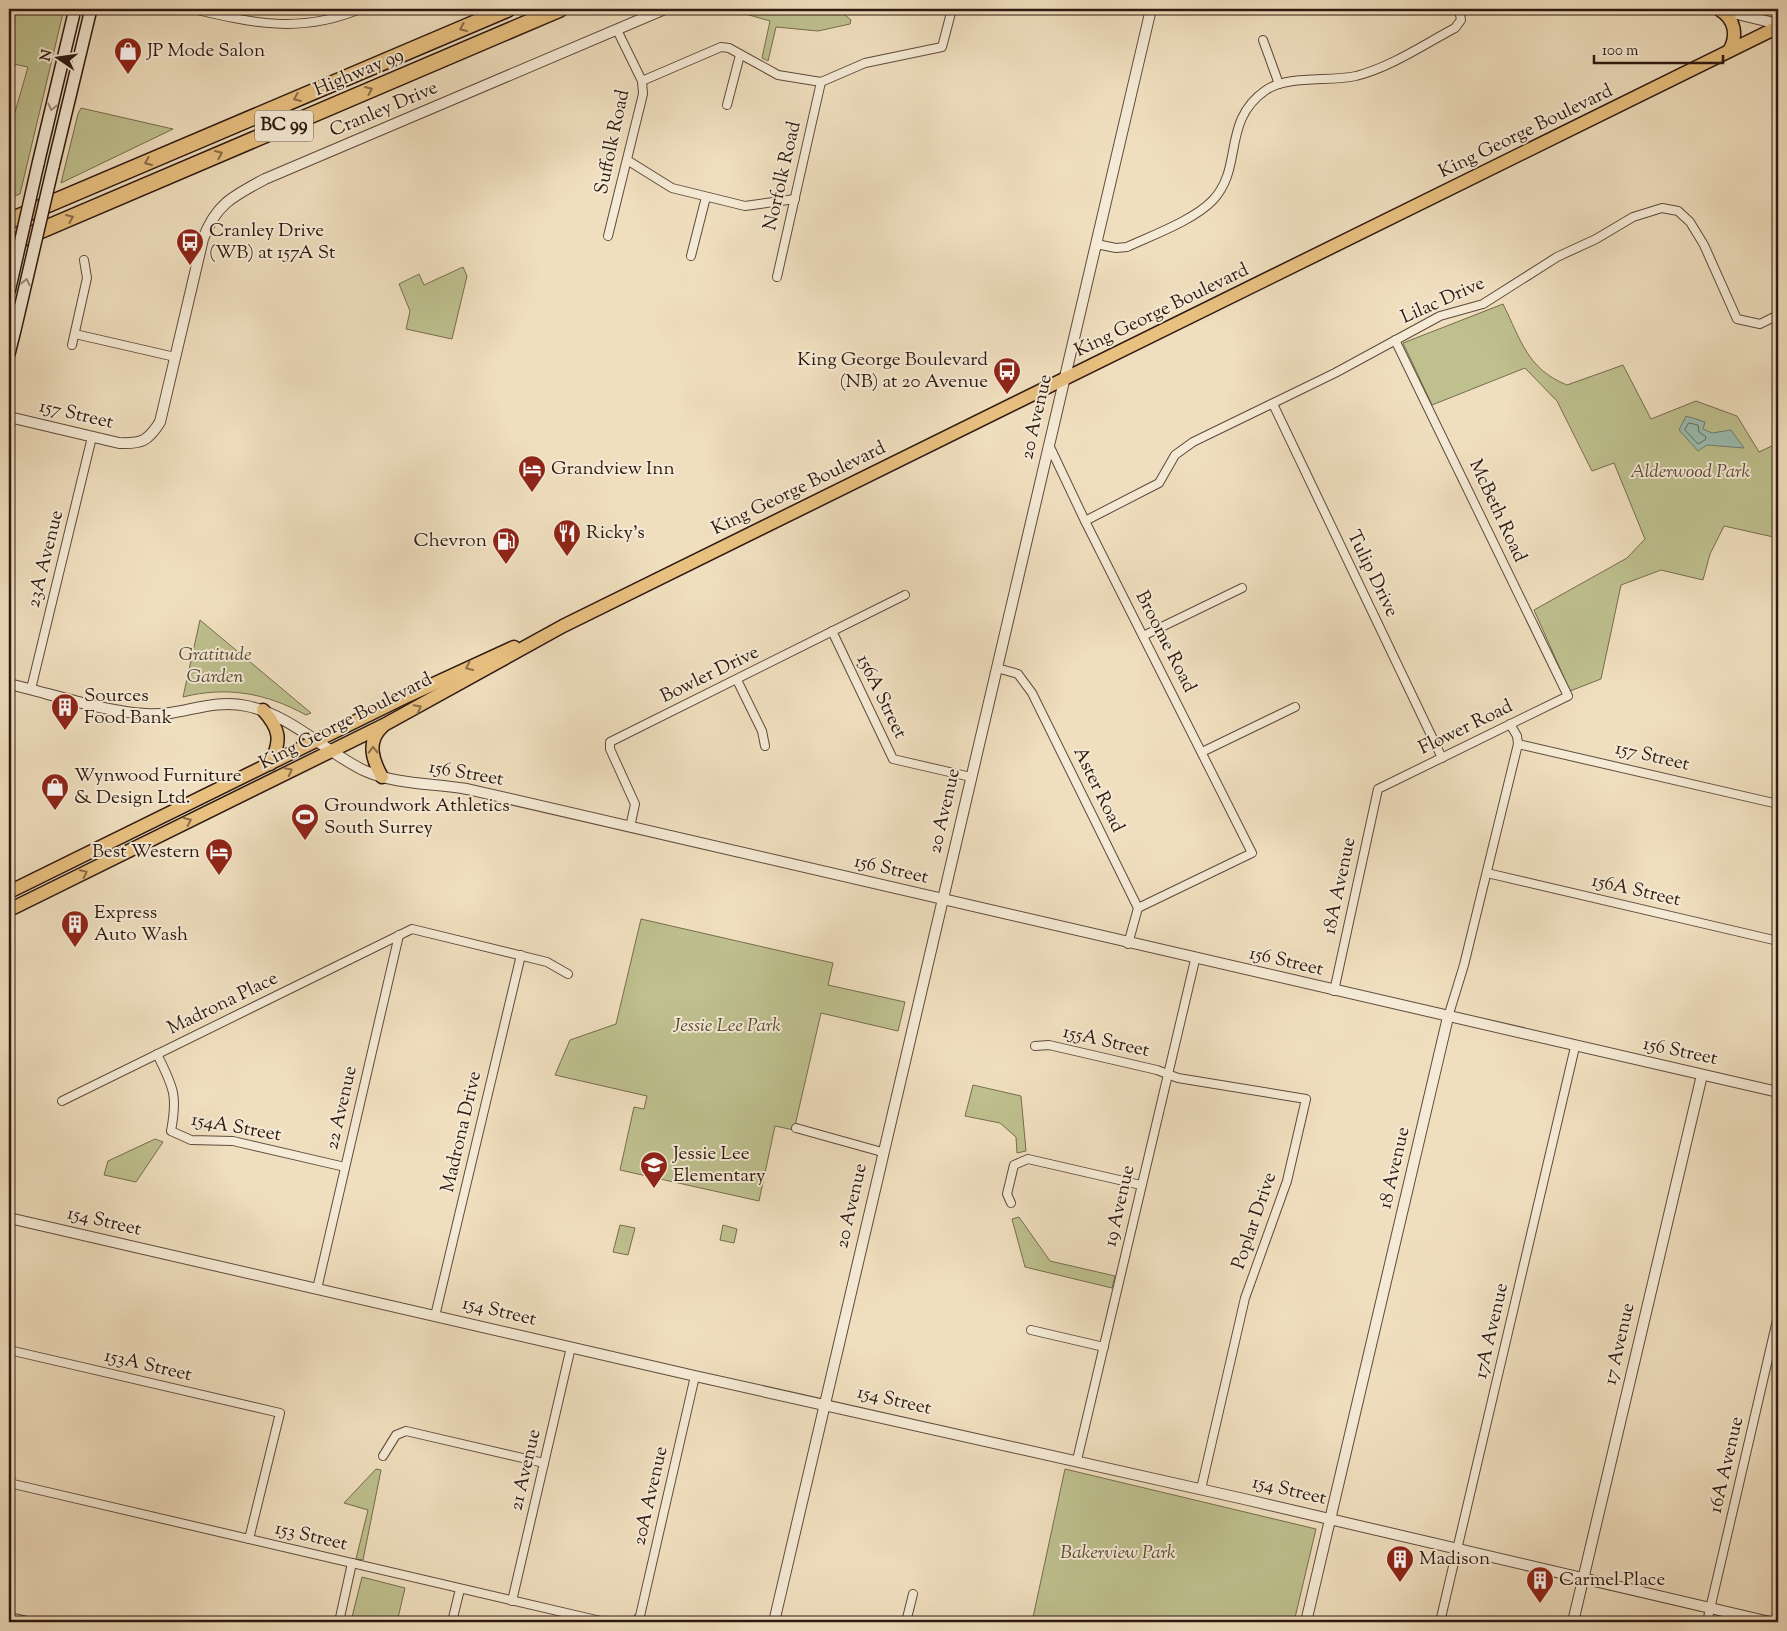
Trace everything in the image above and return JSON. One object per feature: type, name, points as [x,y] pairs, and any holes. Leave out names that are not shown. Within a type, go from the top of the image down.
[{"type":"highway","name":"Highway 99","points":[[9,221],[508,9]]},
{"type":"highway","name":"Highway 99","points":[[9,244],[560,9]]},
{"type":"main road","points":[[9,292],[75,9]]},
{"type":"main road","points":[[9,354],[90,9]]},
{"type":"main road","points":[[1717,9],[1728,15],[1732,21],[1734,38],[1729,51]]},
{"type":"main road","name":"King George Boulevard","points":[[9,892],[417,691],[563,626],[1778,26]]},
{"type":"main road","name":"King George Boulevard","points":[[9,910],[384,725],[563,626]]},
{"type":"main road","points":[[263,710],[274,723],[278,741],[277,750],[270,764]]},
{"type":"main road","points":[[382,777],[375,764],[372,752],[374,738],[384,725]]},
{"type":"main road","points":[[128,850],[138,839],[168,823],[172,812]]},
{"type":"main road","points":[[23,902],[22,895],[25,892],[56,876],[79,858]]},
{"type":"street","points":[[193,9],[248,22],[275,25],[328,20],[360,9]]},
{"type":"street","name":"Cranley Drive","points":[[136,444],[150,436],[160,422],[203,239],[209,222],[222,205],[232,196],[665,9]]},
{"type":"street","points":[[642,82],[721,47],[729,48],[778,75],[822,82],[865,62],[942,47],[952,9]]},
{"type":"street","name":"20 Avenue","points":[[774,1622],[882,1152],[1150,9]]},
{"type":"street","points":[[1096,244],[1116,248],[1127,247],[1203,209],[1225,183],[1239,121],[1257,97],[1279,84],[1353,76],[1372,71],[1455,28],[1461,20],[1459,9]]},
{"type":"street","points":[[1717,9],[1778,26]]},
{"type":"street","name":"Suffolk Road","points":[[608,236],[643,94],[642,82],[617,30]]},
{"type":"street","points":[[1263,40],[1279,84]]},
{"type":"street","points":[[727,105],[740,55]]},
{"type":"street","name":"Norfolk Road","points":[[777,277],[822,82]]},
{"type":"street","points":[[627,160],[672,188],[745,206],[795,199]]},
{"type":"street","points":[[691,256],[706,196]]},
{"type":"street","name":"Lilac Drive","points":[[1085,521],[1159,483],[1175,454],[1193,442],[1273,404],[1440,316],[1482,304],[1557,258],[1596,239],[1633,217],[1662,208],[1678,210],[1690,222],[1704,245],[1736,319],[1760,324],[1778,315]]},
{"type":"street","points":[[72,345],[86,278],[84,260]]},
{"type":"street","points":[[75,334],[175,357]]},
{"type":"street","name":"McBeth Road","points":[[1395,340],[1568,696]]},
{"type":"street","name":"Tulip Drive","points":[[1273,404],[1442,758]]},
{"type":"street","name":"157 Street","points":[[9,417],[120,443],[136,444]]},
{"type":"street","name":"23A Avenue","points":[[31,689],[92,437]]},
{"type":"street","name":"Broome Road","points":[[1049,445],[1085,521],[1252,853],[1138,908]]},
{"type":"street","points":[[1143,636],[1242,588]]},
{"type":"street","name":"Bowler Drive","points":[[630,827],[635,804],[610,748],[610,742],[905,595]]},
{"type":"street","name":"156A Street","points":[[832,632],[893,759],[971,777]]},
{"type":"street","name":"Aster Road","points":[[997,668],[1018,674],[1032,693],[1138,908]]},
{"type":"street","points":[[736,680],[762,731],[764,746]]},
{"type":"street","name":"156 Street","points":[[9,684],[125,711],[148,714],[174,712],[208,704],[226,703],[263,710],[318,740],[363,770],[399,782],[438,784],[467,789],[942,899],[1195,960],[1778,1092]]},
{"type":"street","name":"Flower Road","points":[[1378,789],[1568,696]]},
{"type":"street","points":[[1202,752],[1294,707]]},
{"type":"street","points":[[1510,724],[1517,736],[1518,744]]},
{"type":"street","name":"157 Street","points":[[1518,744],[1778,804]]},
{"type":"street","name":"18 Avenue","points":[[1306,1622],[1448,1017],[1487,873],[1518,744]]},
{"type":"street","name":"18A Avenue","points":[[1334,991],[1378,789]]},
{"type":"street","name":"156A Street","points":[[1487,873],[1778,941]]},
{"type":"street","points":[[1128,944],[1138,908]]},
{"type":"street","points":[[399,935],[412,929],[547,962],[568,974]]},
{"type":"street","name":"Madrona Place","points":[[62,1101],[399,935]]},
{"type":"street","name":"22 Avenue","points":[[317,1289],[399,935]]},
{"type":"street","name":"Madrona Drive","points":[[435,1316],[520,955]]},
{"type":"street","name":"19 Avenue","points":[[1077,1460],[1195,960]]},
{"type":"street","name":"155A Street","points":[[1035,1046],[1049,1045],[1168,1074]]},
{"type":"street","name":"17A Avenue","points":[[1440,1622],[1575,1046]]},
{"type":"street","name":"154A Street","points":[[158,1054],[174,1088],[174,1113],[171,1131],[191,1140],[233,1141],[345,1167]]},
{"type":"street","name":"Poplar Drive","points":[[1168,1074],[1178,1078],[1306,1099],[1287,1181],[1245,1298],[1201,1489]]},
{"type":"street","name":"17 Avenue","points":[[1573,1622],[1702,1074]]},
{"type":"street","points":[[796,1128],[882,1152]]},
{"type":"street","points":[[1011,1203],[1007,1194],[1014,1165],[1028,1159],[1141,1185]]},
{"type":"street","name":"154 Street","points":[[9,1218],[695,1376],[1077,1460],[1770,1622]]},
{"type":"street","name":"16A Avenue","points":[[1707,1622],[1778,1316]]},
{"type":"street","points":[[1031,1330],[1104,1347]]},
{"type":"street","name":"21 Avenue","points":[[512,1601],[571,1347]]},
{"type":"street","name":"153A Street","points":[[9,1350],[280,1413],[249,1539]]},
{"type":"street","name":"20A Avenue","points":[[635,1622],[640,1616],[695,1376]]},
{"type":"street","points":[[383,1456],[396,1435],[406,1431],[544,1463]]},
{"type":"street","name":"153 Street","points":[[9,1483],[605,1622]]},
{"type":"street","points":[[339,1622],[352,1563]]},
{"type":"street","points":[[452,1622],[460,1589]]},
{"type":"street","points":[[906,1622],[913,1594]]},
{"type":"street","points":[[9,1617],[31,1622]]},
{"type":"green space","points":[[9,9],[64,9],[20,194],[9,198],[9,133],[28,67],[9,63]]},
{"type":"green space","points":[[728,9],[838,9],[851,20],[850,24],[818,31],[776,27],[768,61],[762,58],[770,21]]},
{"type":"green space","points":[[81,108],[173,129],[61,183]]},
{"type":"green space","points":[[463,267],[467,276],[452,339],[406,329],[410,311],[399,284],[419,274],[424,285]]},
{"type":"green space","name":"Alderwood Park","points":[[1503,304],[1521,341],[1534,362],[1543,371],[1567,385],[1623,365],[1651,419],[1696,401],[1737,416],[1759,452],[1778,443],[1778,538],[1724,526],[1710,554],[1703,580],[1661,570],[1621,585],[1601,679],[1570,691],[1534,610],[1627,558],[1645,539],[1614,463],[1592,471],[1557,401],[1525,368],[1432,405],[1403,343]]},
{"type":"green space","name":"Gratitude Garden","points":[[200,620],[311,713],[306,715],[276,701],[231,692],[215,692],[183,697]]},
{"type":"green space","name":"Jessie Lee Park","points":[[641,919],[833,963],[828,985],[905,1002],[898,1031],[821,1013],[794,1130],[775,1126],[759,1201],[620,1170],[634,1107],[644,1109],[647,1096],[555,1075],[570,1040],[616,1024]]},
{"type":"green space","points":[[973,1085],[1021,1096],[1026,1151],[1017,1153],[1016,1137],[1000,1123],[965,1116]]},
{"type":"green space","points":[[155,1139],[163,1142],[136,1182],[104,1175],[108,1161]]},
{"type":"green space","points":[[1019,1217],[1050,1261],[1115,1276],[1112,1288],[1025,1267],[1012,1219]]},
{"type":"green space","points":[[620,1225],[635,1228],[628,1255],[613,1252]]},
{"type":"green space","points":[[723,1225],[737,1229],[734,1243],[720,1240]]},
{"type":"green space","points":[[376,1469],[381,1470],[363,1560],[356,1559],[368,1510],[344,1503]]},
{"type":"green space","name":"Bakerview Park","points":[[1065,1469],[1316,1529],[1294,1622],[1032,1622]]},
{"type":"green space","points":[[362,1577],[405,1588],[397,1622],[351,1621]]},
{"type":"water","points":[[1686,416],[1705,422],[1703,429],[1712,433],[1731,430],[1744,448],[1707,445],[1698,451],[1679,430]]},
{"type":"place","name":"JP Mode Salon","points":[[128,75]]},
{"type":"place","name":"Cranley Drive (WB) at 157A St","points":[[190,266]]},
{"type":"place","name":"King George Boulevard (NB) at 20 Avenue","points":[[1007,395]]},
{"type":"place","name":"Grandview Inn","points":[[532,493]]},
{"type":"place","name":"Ricky's","points":[[567,557]]},
{"type":"place","name":"Chevron","points":[[506,565]]},
{"type":"place","name":"Sources Food Bank","points":[[65,731]]},
{"type":"place","name":"Wynwood Furniture & Design Ltd.","points":[[55,811]]},
{"type":"place","name":"Groundwork Athletics South Surrey","points":[[305,841]]},
{"type":"place","name":"Best Western","points":[[219,876]]},
{"type":"place","name":"Express Auto Wash","points":[[75,948]]},
{"type":"place","name":"Jessie Lee Elementary","points":[[654,1189]]},
{"type":"place","name":"Madison","points":[[1400,1583]]},
{"type":"place","name":"Carmel Place","points":[[1540,1604]]}]
